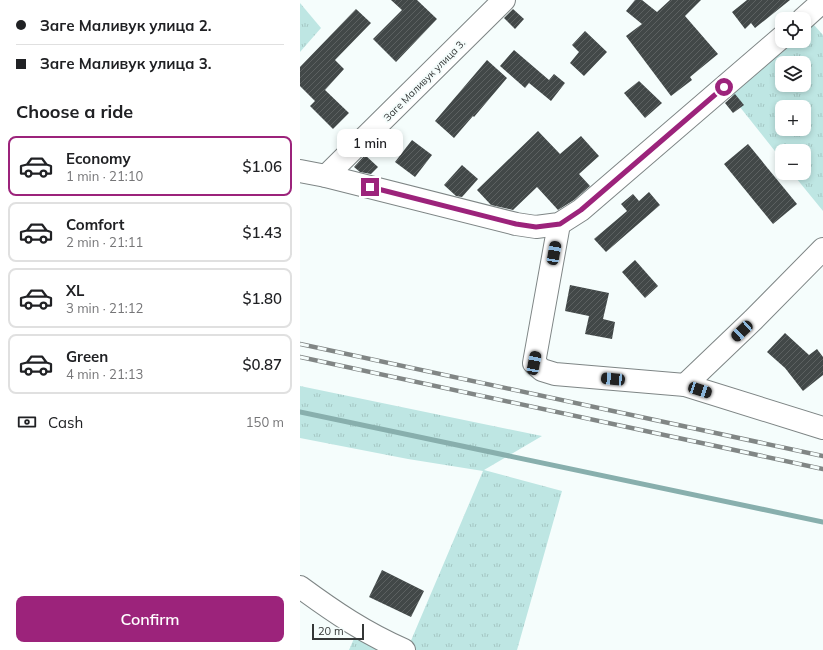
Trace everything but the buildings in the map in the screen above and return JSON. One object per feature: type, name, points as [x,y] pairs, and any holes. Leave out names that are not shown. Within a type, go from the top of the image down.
[{"type":"street","name":"Заге Маливук улица 3.","points":[[326,176],[504,0]]},
{"type":"street","points":[[811,12],[823,1]]},
{"type":"street","points":[[300,171],[326,176],[516,224],[536,227],[560,224],[581,210],[775,43]]},
{"type":"street","points":[[560,224],[534,363],[542,370],[555,374],[685,385],[823,428]]},
{"type":"street","points":[[685,385],[753,320],[823,249]]},
{"type":"street","points":[[300,587],[341,616],[378,638],[404,650]]},
{"type":"green space","points":[[300,3],[321,28],[300,52]]},
{"type":"green space","points":[[811,22],[823,35],[823,211],[798,180],[811,180],[811,144],[775,144],[775,151],[724,87],[775,47],[775,48],[811,48]]},
{"type":"green space","points":[[300,386],[542,436],[484,470],[562,491],[517,650],[407,650],[483,471],[408,459],[300,438]]},
{"type":"green space","points":[[359,627],[405,650],[349,650]]},
{"type":"waterway","points":[[300,412],[823,522]]},
{"type":"railway","points":[[300,344],[823,456]]},
{"type":"railway","points":[[300,357],[823,469]]},
{"type":"route","points":[[370,187],[516,224],[536,227],[560,224],[581,210],[724,87]]}]
